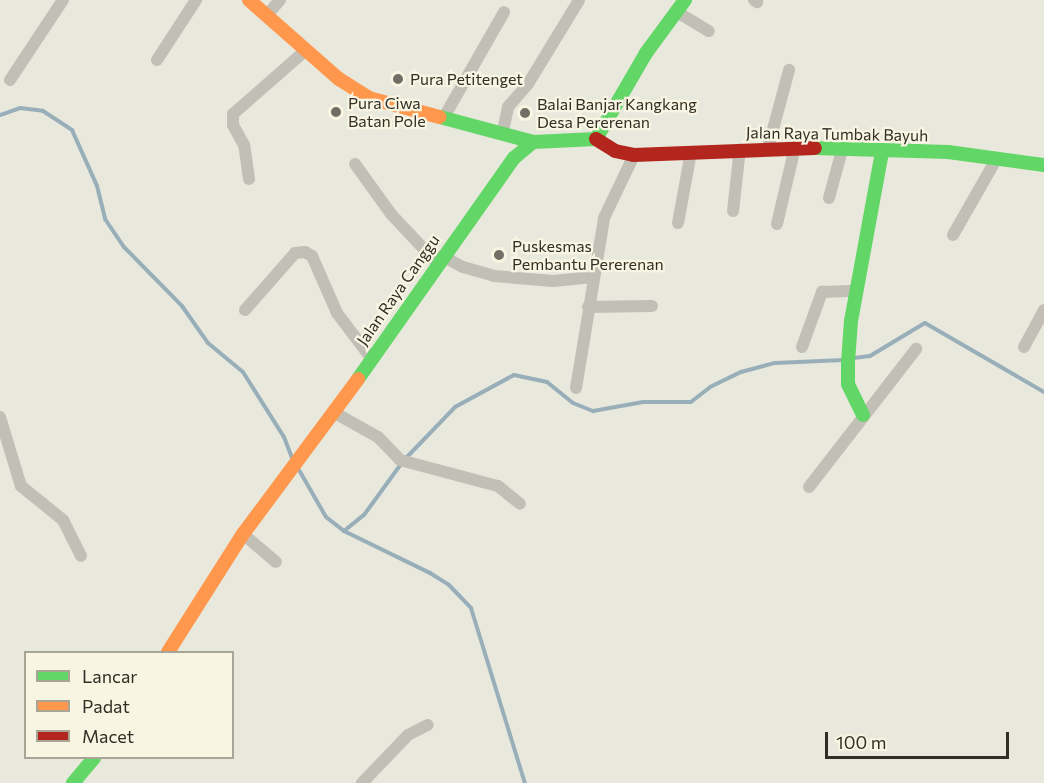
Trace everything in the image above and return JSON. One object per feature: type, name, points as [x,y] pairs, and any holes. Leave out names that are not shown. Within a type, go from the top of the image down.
[{"type":"street","points":[[10,80],[63,0]]},
{"type":"street","points":[[157,60],[196,0]]},
{"type":"street","points":[[249,0],[351,88],[369,98],[443,119],[497,130],[533,142],[596,139],[641,61],[678,5],[710,31]]},
{"type":"street","points":[[267,15],[280,0]]},
{"type":"street","points":[[497,130],[508,107],[528,84],[579,0]]},
{"type":"street","points":[[443,119],[504,12]]},
{"type":"street","points":[[249,179],[244,145],[233,125],[233,114],[306,50]]},
{"type":"street","points":[[768,148],[789,70]]},
{"type":"street","points":[[497,130],[514,158]]},
{"type":"street","name":"Jalan Raya Tumbak Bayuh","points":[[596,139],[615,151],[634,155],[795,147],[996,158],[1044,165]]},
{"type":"street","name":"Jalan Raya Canggu","points":[[169,651],[243,534],[335,413],[439,259],[514,158],[533,142]]},
{"type":"street","points":[[777,224],[795,147]]},
{"type":"street","points":[[733,211],[740,149]]},
{"type":"street","points":[[829,198],[842,150]]},
{"type":"street","points":[[678,223],[692,152]]},
{"type":"street","points":[[862,415],[848,384],[856,291],[882,152]]},
{"type":"street","points":[[576,388],[604,219],[634,155]]},
{"type":"street","points":[[953,235],[996,158]]},
{"type":"street","points":[[355,164],[391,214],[439,259],[494,276],[553,281],[594,277]]},
{"type":"street","points":[[245,310],[295,253],[305,252],[312,256],[337,313],[371,357]]},
{"type":"street","points":[[802,347],[822,292],[856,291]]},
{"type":"street","points":[[588,307],[652,306]]},
{"type":"street","points":[[1024,347],[1044,310]]},
{"type":"street","points":[[809,487],[862,415],[916,349]]},
{"type":"street","points":[[335,413],[378,437],[400,460],[498,486],[520,504]]},
{"type":"street","points":[[0,417],[21,486],[63,520],[81,556]]},
{"type":"street","points":[[243,534],[276,562]]},
{"type":"street","points":[[362,783],[408,735],[428,725]]},
{"type":"street","points":[[73,783],[93,759]]},
{"type":"waterway","points":[[0,115],[20,108],[43,111],[72,130],[97,186],[105,219],[124,247],[182,306],[208,343],[243,372],[284,437],[293,461]]},
{"type":"waterway","points":[[854,358],[870,356],[925,323],[1044,392]]},
{"type":"waterway","points":[[406,458],[455,407],[514,375],[547,382],[573,403],[593,411],[643,402],[691,402],[710,387],[741,372],[775,363],[844,360]]},
{"type":"waterway","points":[[344,531],[364,515],[401,464]]},
{"type":"waterway","points":[[299,470],[326,517],[344,531],[430,573],[449,585],[471,608],[525,783]]},
{"type":"traffic: fast","points":[[358,379],[514,158],[533,142],[596,139],[646,53],[685,0]]},
{"type":"traffic: fast","points":[[440,117],[533,142]]},
{"type":"traffic: fast","points":[[815,148],[948,152],[1044,165]]},
{"type":"traffic: fast","points":[[863,415],[848,384],[848,362],[851,321],[882,152]]},
{"type":"traffic: fast","points":[[73,783],[93,759]]},
{"type":"traffic: slow","points":[[249,0],[339,79],[369,98],[440,117]]},
{"type":"traffic: slow","points":[[169,651],[243,534],[358,379]]},
{"type":"traffic: jam","points":[[596,139],[615,151],[634,155],[815,148]]},
{"type":"place","name":"Pura Petitenget","points":[[398,79]]},
{"type":"place","name":"Pura Ciwa Batan Pole","points":[[336,112]]},
{"type":"place","name":"Balai Banjar Kangkang Desa Pererenan","points":[[525,113]]},
{"type":"place","name":"Puskesmas Pembantu Pererenan","points":[[499,255]]}]
